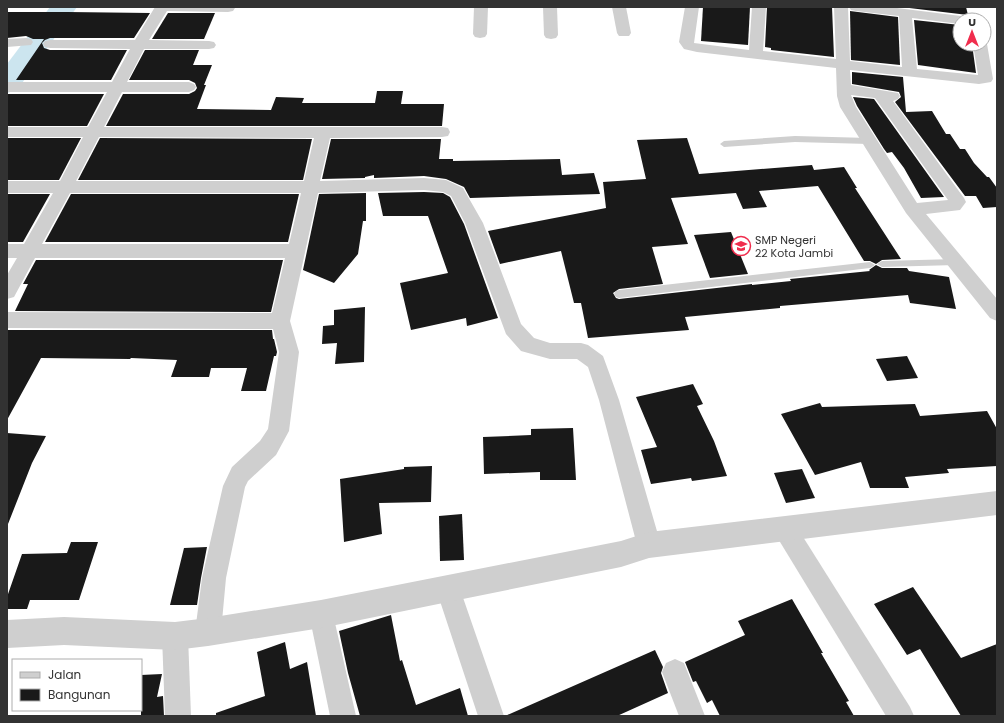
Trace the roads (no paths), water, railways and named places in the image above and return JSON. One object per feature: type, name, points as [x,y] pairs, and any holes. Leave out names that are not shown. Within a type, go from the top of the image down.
[{"type":"street","points":[[7,292],[65,187],[139,45],[163,7],[228,8]]},
{"type":"street","points":[[480,34],[481,7]]},
{"type":"street","points":[[550,7],[552,35]]},
{"type":"street","points":[[619,7],[624,33]]},
{"type":"street","points":[[756,55],[759,7]]},
{"type":"street","points":[[841,7],[844,89],[846,101],[869,141],[912,209],[997,313]]},
{"type":"street","points":[[856,7],[911,10],[952,15]]},
{"type":"street","points":[[910,72],[911,10]]},
{"type":"street","points":[[911,10],[952,18]]},
{"type":"street","points":[[690,12],[686,42],[689,46],[756,55],[984,80],[986,77],[981,52]]},
{"type":"street","points":[[7,43],[26,42]]},
{"type":"street","points":[[50,44],[209,45]]},
{"type":"street","points":[[11,87],[189,87]]},
{"type":"street","points":[[844,89],[896,96]]},
{"type":"street","points":[[880,94],[958,202],[954,206],[912,209]]},
{"type":"street","points":[[7,132],[442,132]]},
{"type":"street","points":[[208,632],[214,578],[234,486],[240,474],[268,448],[278,431],[289,352],[280,321],[323,133]]},
{"type":"street","points":[[7,187],[311,187],[424,184],[446,186],[458,192],[474,223],[513,328],[528,345],[550,351],[581,351],[596,362],[610,400],[621,448],[649,545]]},
{"type":"street","points":[[7,251],[297,252]]},
{"type":"street","points":[[7,320],[280,321]]},
{"type":"street","points":[[7,634],[64,631],[175,636],[208,632],[321,614],[448,589],[621,554],[649,545],[997,503]]},
{"type":"street","points":[[785,529],[901,716]]},
{"type":"street","points":[[448,589],[490,716]]},
{"type":"street","points":[[321,614],[343,716]]},
{"type":"street","points":[[175,636],[178,716]]},
{"type":"street","points":[[675,672],[692,716]]},
{"type":"lane","points":[[724,144],[795,139],[869,141]]},
{"type":"lane","points":[[882,264],[956,262]]},
{"type":"lane","points":[[619,294],[870,265]]},
{"type":"waterway","points":[[7,84],[64,7]]},
{"type":"place","name":"SMP Negeri 22 Kota Jambi","points":[[741,246]]}]
